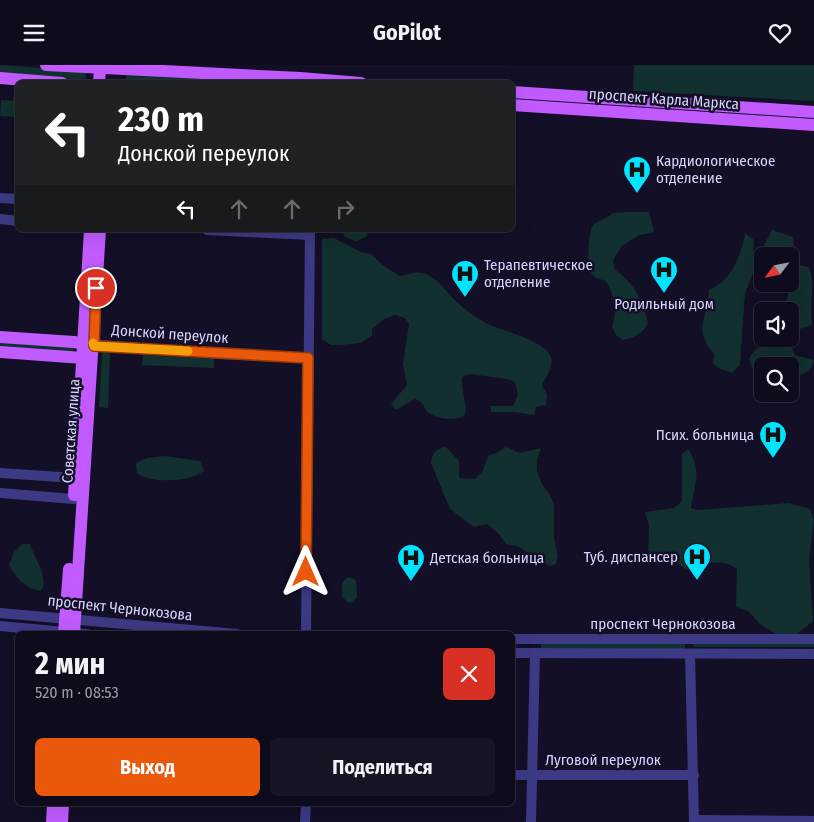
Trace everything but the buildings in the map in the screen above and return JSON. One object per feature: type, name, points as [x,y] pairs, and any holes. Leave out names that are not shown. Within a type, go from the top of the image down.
[{"type":"main road","points":[[46,65],[291,80]]},
{"type":"main road","points":[[0,78],[25,80]]},
{"type":"main road","name":"проспект Карла Маркса","points":[[515,92],[814,112]]},
{"type":"main road","name":"проспект Карла Маркса","points":[[515,105],[814,125]]},
{"type":"main road","name":"Советская улица","points":[[70,619],[75,478],[83,358],[88,344],[90,232]]},
{"type":"main road","name":"Советская улица","points":[[69,631],[88,344],[100,232]]},
{"type":"main road","name":"Донской переулок","points":[[0,337],[88,344]]},
{"type":"main road","points":[[0,352],[83,358]]},
{"type":"main road","points":[[52,822],[53,806]]},
{"type":"main road","points":[[62,822],[63,806]]},
{"type":"street","points":[[0,198],[15,199]]},
{"type":"street","points":[[0,219],[15,221]]},
{"type":"street","points":[[306,631],[310,232]]},
{"type":"street","name":"Донской переулок","points":[[88,344],[308,358]]},
{"type":"street","points":[[0,473],[75,478]]},
{"type":"street","points":[[0,493],[74,499]]},
{"type":"street","name":"проспект Чернокозова","points":[[0,613],[204,631]]},
{"type":"street","name":"проспект Чернокозова","points":[[0,626],[49,631]]},
{"type":"street","name":"проспект Чернокозова","points":[[515,639],[814,639]]},
{"type":"street","name":"проспект Чернокозова","points":[[515,653],[814,654]]},
{"type":"street","points":[[531,822],[535,653]]},
{"type":"street","points":[[690,653],[694,821],[814,821]]},
{"type":"street","name":"Луговой переулок","points":[[515,775],[694,775]]},
{"type":"street","points":[[305,822],[306,806]]},
{"type":"green space","points":[[0,65],[86,71],[86,80],[0,74]]},
{"type":"green space","points":[[634,65],[814,65],[814,101],[633,91]]},
{"type":"green space","points":[[126,74],[241,80],[126,80]]},
{"type":"green space","points":[[15,84],[15,117],[0,116],[1,100],[13,101]]},
{"type":"green space","points":[[649,212],[654,230],[652,233],[639,235],[622,246],[613,260],[615,270],[627,280],[637,293],[644,307],[648,323],[638,334],[623,340],[616,335],[612,327],[615,308],[609,287],[606,281],[595,277],[590,271],[588,248],[593,225],[613,213]]},
{"type":"green space","points":[[772,230],[793,237],[794,247],[763,247]]},
{"type":"green space","points":[[342,232],[369,232],[366,237],[356,241],[345,237]]},
{"type":"green space","points":[[745,233],[754,240],[754,270],[745,293],[740,365],[732,373],[713,364],[714,354],[707,345],[702,330],[709,290],[722,282],[733,269]]},
{"type":"green space","points":[[334,238],[361,252],[371,254],[384,266],[400,276],[417,272],[432,277],[464,308],[480,320],[541,346],[547,351],[552,360],[542,385],[547,395],[546,405],[536,407],[534,415],[514,412],[491,412],[491,406],[513,406],[518,395],[515,382],[507,379],[470,374],[462,377],[465,415],[462,417],[452,419],[437,417],[429,413],[423,404],[415,399],[396,410],[391,404],[407,385],[403,364],[409,324],[405,318],[395,315],[384,319],[372,329],[372,336],[360,343],[331,345],[322,339],[322,239]]},
{"type":"green space","points":[[799,265],[809,267],[812,276],[812,325],[800,329],[799,331],[799,302],[785,302],[789,293],[799,293]]},
{"type":"green space","points":[[0,340],[73,346],[74,349],[72,352],[0,348]]},
{"type":"green space","points":[[792,347],[795,355],[814,360],[813,365],[809,371],[799,375],[799,357],[754,357],[754,371],[749,359],[757,348]]},
{"type":"green space","points":[[102,352],[110,353],[108,408],[99,407]]},
{"type":"green space","points":[[143,355],[214,359],[214,368],[142,365]]},
{"type":"green space","points":[[445,446],[459,461],[459,478],[475,479],[482,472],[489,455],[497,453],[506,447],[520,453],[541,448],[537,460],[537,471],[542,484],[554,504],[554,538],[558,557],[556,564],[550,566],[517,546],[506,544],[498,533],[487,524],[474,527],[450,509],[431,463],[435,452]]},
{"type":"green space","points":[[688,449],[693,457],[696,471],[691,508],[698,510],[789,503],[810,509],[814,520],[809,560],[813,621],[797,634],[776,634],[760,624],[748,611],[736,607],[737,569],[731,565],[718,562],[685,569],[670,557],[656,564],[648,562],[649,525],[645,512],[674,508],[682,501],[682,454]]},
{"type":"green space","points":[[165,456],[200,461],[204,471],[189,478],[170,480],[151,479],[137,473],[136,463],[147,458]]},
{"type":"green space","points":[[22,544],[30,544],[43,575],[44,581],[41,591],[31,588],[22,582],[9,565],[14,552]]},
{"type":"green space","points":[[349,577],[356,580],[357,597],[349,603],[342,597],[342,582]]},
{"type":"green space","points":[[541,641],[685,643],[685,651],[541,649]]},
{"type":"green space","points":[[693,643],[814,643],[814,647],[694,647]]},
{"type":"slow traffic","points":[[93,343],[94,346],[188,351]]},
{"type":"place","name":"Кардиологическое отделение","points":[[637,194]]},
{"type":"place","name":"Родильный дом","points":[[664,294]]},
{"type":"place","name":"Терапевтическое отделение","points":[[465,298]]},
{"type":"place","name":"Псих. больница","points":[[773,459]]},
{"type":"place","name":"Туб. диспансер","points":[[697,581]]},
{"type":"place","name":"Детская больница","points":[[411,582]]},
{"type":"route","points":[[96,288],[94,346],[308,358],[306,572]]}]
